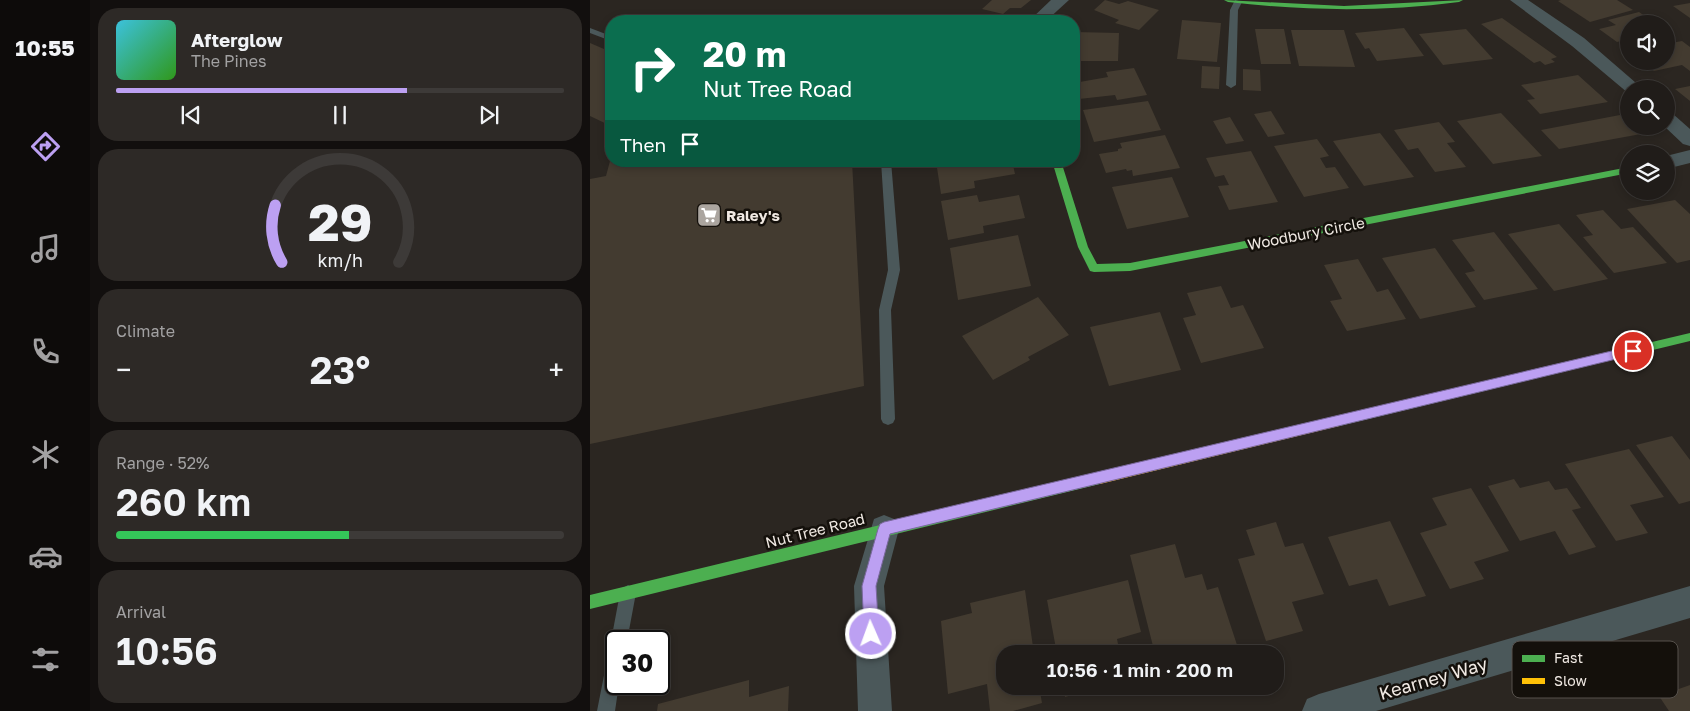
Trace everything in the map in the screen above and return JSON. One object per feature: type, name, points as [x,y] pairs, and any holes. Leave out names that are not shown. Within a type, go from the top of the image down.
[{"type":"street","points":[[1044,15],[1061,0]]},
{"type":"street","points":[[1233,1],[1282,6],[1391,8],[1459,0]]},
{"type":"street","points":[[1518,0],[1578,42],[1623,80]]},
{"type":"street","points":[[1675,126],[1690,140]]},
{"type":"street","points":[[1675,160],[1690,156]]},
{"type":"street","name":"Woodbury Circle","points":[[1058,167],[1083,247],[1094,268],[1130,268],[1620,172]]},
{"type":"street","name":"Nut Tree Road","points":[[590,602],[884,529],[1690,337]]},
{"type":"street","points":[[875,711],[869,586],[884,529]]},
{"type":"street","name":"Kearney Way","points":[[1557,641],[1690,602]]},
{"type":"street","name":"Kearney Way","points":[[1319,711],[1512,654]]},
{"type":"lane","points":[[1231,85],[1233,1]]},
{"type":"lane","points":[[590,30],[605,36]]},
{"type":"lane","points":[[886,167],[894,270],[885,310],[888,419]]},
{"type":"lane","points":[[621,630],[628,593]]},
{"type":"lane","points":[[606,711],[609,695]]},
{"type":"building","points":[[992,0],[1031,0],[1021,8],[1010,8],[1003,14],[982,9]]},
{"type":"building","points":[[1105,0],[1119,4],[1128,1],[1159,10],[1139,30],[1115,23],[1119,20],[1094,10]]},
{"type":"building","points":[[1617,0],[1633,10],[1590,22],[1558,1]]},
{"type":"building","points":[[1690,3],[1690,18],[1673,6]]},
{"type":"building","points":[[1639,12],[1643,15],[1627,15]]},
{"type":"building","points":[[1620,17],[1620,41],[1617,42],[1599,29],[1616,25],[1608,20]]},
{"type":"building","points":[[1502,18],[1557,57],[1551,59],[1555,62],[1545,65],[1540,61],[1534,63],[1481,24]]},
{"type":"building","points":[[1182,20],[1221,23],[1217,62],[1177,59]]},
{"type":"building","points":[[1404,28],[1424,56],[1377,61],[1369,48],[1365,49],[1355,33]]},
{"type":"building","points":[[1255,29],[1284,29],[1291,64],[1261,64]]},
{"type":"building","points":[[1466,29],[1493,59],[1443,65],[1419,34]]},
{"type":"building","points":[[1291,30],[1344,30],[1355,67],[1299,66]]},
{"type":"building","points":[[1080,32],[1119,33],[1118,61],[1080,61]]},
{"type":"building","points":[[1682,41],[1690,47],[1690,71],[1682,65],[1675,66],[1675,42]]},
{"type":"building","points":[[590,43],[605,49],[605,123],[590,116]]},
{"type":"building","points":[[1202,66],[1220,67],[1219,89],[1201,88]]},
{"type":"building","points":[[1134,68],[1147,95],[1117,100],[1115,95],[1080,99],[1080,82],[1108,77],[1106,72]]},
{"type":"building","points":[[1243,69],[1260,70],[1261,91],[1243,90]]},
{"type":"building","points":[[1578,75],[1608,102],[1540,114],[1527,100],[1535,99],[1521,85]]},
{"type":"building","points":[[1690,86],[1690,101],[1675,89]]},
{"type":"building","points":[[1148,101],[1161,130],[1094,142],[1083,110]]},
{"type":"building","points":[[1271,111],[1285,134],[1268,137],[1254,114]]},
{"type":"building","points":[[1501,113],[1542,156],[1493,164],[1457,121]]},
{"type":"building","points":[[1620,115],[1620,135],[1636,135],[1559,149],[1541,130]]},
{"type":"building","points":[[1230,117],[1244,141],[1226,144],[1213,121]]},
{"type":"building","points":[[1439,122],[1455,142],[1447,143],[1466,167],[1435,172],[1418,148],[1408,150],[1394,130]]},
{"type":"building","points":[[1380,133],[1414,177],[1364,186],[1333,141]]},
{"type":"building","points":[[1165,135],[1180,168],[1133,176],[1132,170],[1127,171],[1126,169],[1106,173],[1099,154],[1118,151],[1118,149],[1122,148],[1120,143]]},
{"type":"building","points":[[1317,139],[1329,156],[1320,158],[1326,168],[1335,167],[1349,188],[1304,197],[1274,146]]},
{"type":"building","points":[[1251,151],[1278,202],[1229,210],[1218,186],[1229,185],[1224,175],[1215,177],[1206,158]]},
{"type":"building","points":[[608,167],[852,167],[864,386],[590,444],[590,179],[606,176]]},
{"type":"building","points":[[937,167],[1013,167],[1015,174],[974,181],[975,188],[941,194]]},
{"type":"building","points":[[1172,177],[1189,217],[1127,229],[1112,187]]},
{"type":"building","points":[[977,195],[979,202],[1019,195],[1025,218],[983,226],[984,233],[948,240],[941,201]]},
{"type":"building","points":[[1675,200],[1690,214],[1690,260],[1677,263],[1627,209]]},
{"type":"building","points":[[1603,210],[1621,229],[1633,227],[1667,263],[1614,273],[1583,237],[1593,235],[1576,215]]},
{"type":"building","points":[[1559,224],[1608,279],[1554,291],[1508,234]]},
{"type":"building","points":[[1494,232],[1538,289],[1484,300],[1465,273],[1475,271],[1452,240]]},
{"type":"building","points":[[1018,235],[1031,286],[958,300],[950,248]]},
{"type":"building","points":[[1435,248],[1476,307],[1420,319],[1382,258]]},
{"type":"building","points":[[1358,259],[1377,292],[1388,289],[1406,319],[1347,331],[1330,301],[1342,299],[1324,265]]},
{"type":"building","points":[[1221,286],[1231,308],[1243,305],[1264,348],[1201,363],[1183,318],[1196,315],[1187,293]]},
{"type":"building","points":[[1038,297],[1069,335],[1028,357],[1030,360],[993,380],[962,336]]},
{"type":"building","points":[[1160,312],[1181,370],[1109,386],[1090,327]]},
{"type":"building","points":[[1672,436],[1690,460],[1690,501],[1679,504],[1636,445]]},
{"type":"building","points":[[1629,449],[1664,497],[1630,505],[1648,533],[1616,541],[1565,464]]},
{"type":"building","points":[[1514,479],[1520,488],[1549,481],[1555,490],[1567,488],[1581,508],[1572,510],[1596,547],[1569,555],[1555,531],[1520,541],[1488,486]]},
{"type":"building","points":[[1471,488],[1509,551],[1474,562],[1484,579],[1450,589],[1420,533],[1447,525],[1432,498]]},
{"type":"building","points":[[1390,521],[1426,596],[1389,606],[1377,579],[1349,586],[1328,537]]},
{"type":"building","points":[[1276,522],[1285,547],[1303,543],[1324,594],[1292,602],[1303,631],[1266,641],[1238,559],[1255,555],[1246,530]]},
{"type":"building","points":[[1175,544],[1185,578],[1202,574],[1207,590],[1218,587],[1237,645],[1153,645],[1130,555]]},
{"type":"building","points":[[1128,580],[1141,632],[1117,639],[1118,644],[1114,645],[1055,645],[1047,600]]},
{"type":"building","points":[[1025,590],[1033,645],[996,645],[996,695],[1041,695],[1042,703],[1013,711],[990,711],[987,684],[948,694],[941,621],[972,613],[970,603]]},
{"type":"building","points":[[749,680],[749,697],[789,686],[788,711],[657,711],[658,704]]},
{"type":"building","points":[[1690,685],[1690,711],[1669,711],[1660,698],[1678,698],[1678,689]]},
{"type":"traffic: fast","points":[[1228,0],[1286,6],[1344,8],[1430,4],[1459,0]]},
{"type":"traffic: fast","points":[[1058,167],[1083,247],[1094,268],[1130,267],[1620,172]]},
{"type":"traffic: fast","points":[[1335,422],[1690,337]]},
{"type":"traffic: fast","points":[[590,602],[1100,478]]},
{"type":"traffic: slow","points":[[1100,478],[1335,422]]},
{"type":"place","name":"Raley's","points":[[709,215]]},
{"type":"route","points":[[871,634],[869,586],[884,529],[1633,351]]}]
